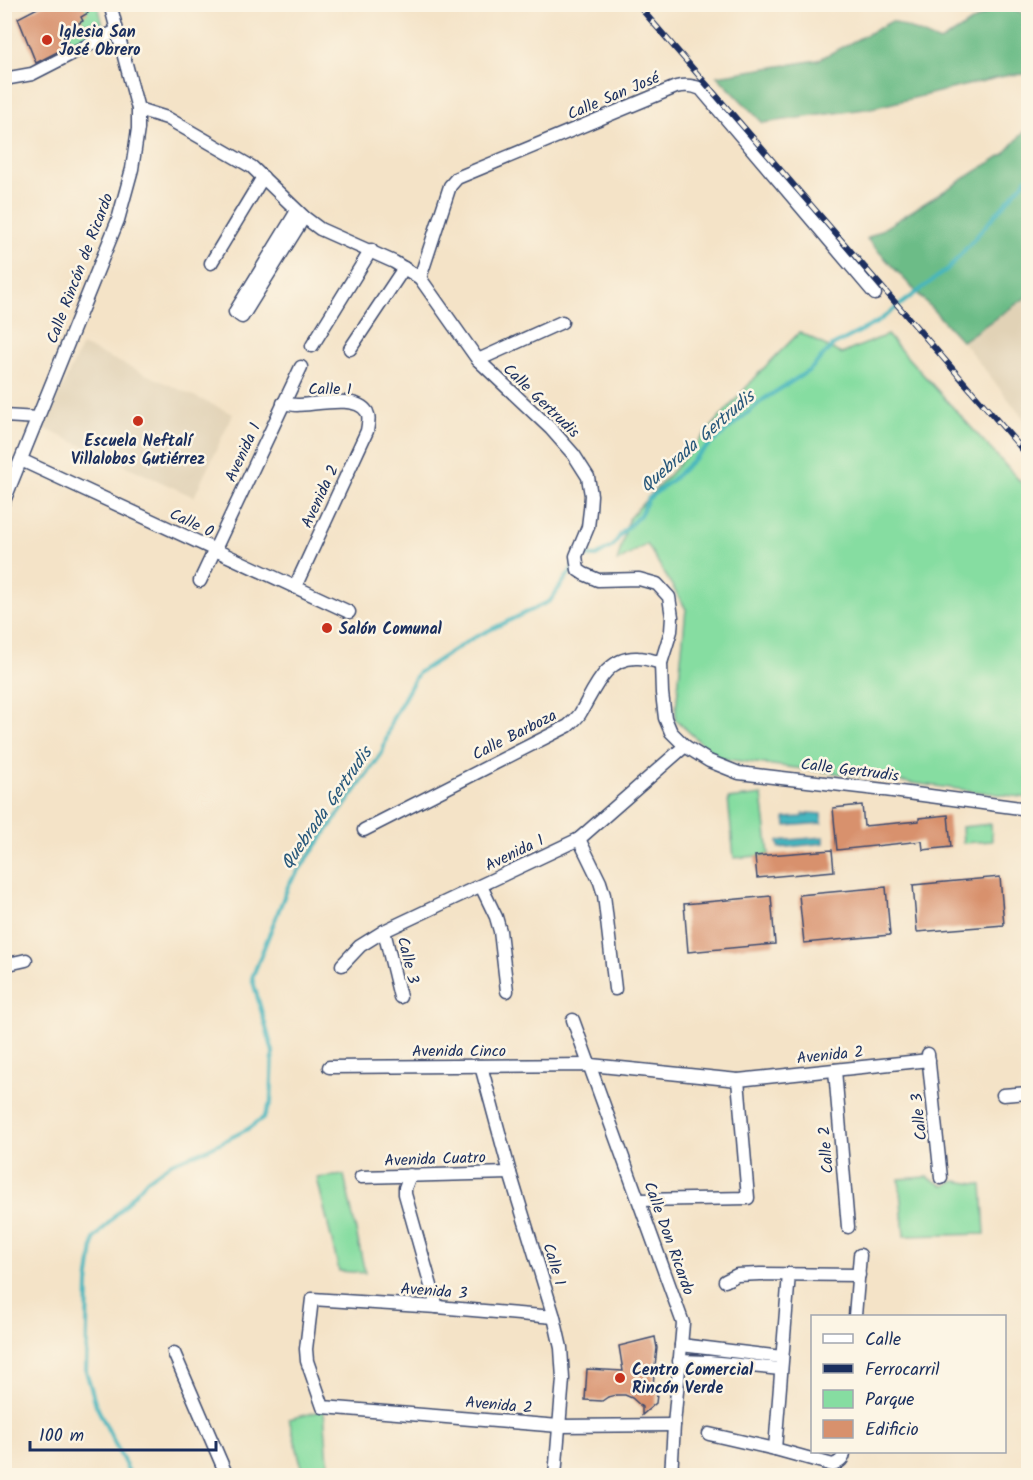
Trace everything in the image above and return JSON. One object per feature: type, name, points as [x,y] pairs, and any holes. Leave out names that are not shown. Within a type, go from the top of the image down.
[{"type":"street","name":"Calle Rincón de Ricardo","points":[[4,501],[118,220],[136,151],[138,109],[110,4]]},
{"type":"street","points":[[4,79],[32,74],[116,31]]},
{"type":"street","name":"Calle San José","points":[[420,278],[450,186],[457,178],[676,87],[694,86],[700,89],[875,294]]},
{"type":"street","name":"Calle Gertrudis","points":[[138,109],[167,118],[252,167],[320,229],[370,250],[420,278],[478,360],[551,429],[574,455],[588,477],[591,495],[588,527],[576,556],[578,570],[593,579],[639,579],[657,584],[669,597],[672,617],[671,631],[661,663],[662,693],[665,718],[671,732],[685,746],[709,761],[739,773],[1029,810]]},
{"type":"street","points":[[211,263],[263,177]]},
{"type":"street","points":[[301,214],[242,317],[235,312],[301,214]]},
{"type":"street","points":[[312,346],[370,250]]},
{"type":"street","points":[[350,349],[404,268]]},
{"type":"street","points":[[478,360],[562,322]]},
{"type":"street","name":"Avenida 1","points":[[200,581],[301,368]]},
{"type":"street","name":"Calle 1","points":[[283,403],[297,405],[340,402],[358,404],[366,411],[369,418]]},
{"type":"street","points":[[4,416],[38,418]]},
{"type":"street","name":"Avenida 2","points":[[295,587],[367,431],[369,418]]},
{"type":"street","name":"Calle 0","points":[[21,460],[349,612]]},
{"type":"street","name":"Calle Barboza","points":[[364,830],[568,726],[580,715],[590,694],[609,667],[638,657],[661,663]]},
{"type":"street","name":"Avenida 1","points":[[342,965],[360,946],[384,931],[579,839],[685,746]]},
{"type":"street","points":[[579,839],[604,895],[615,989]]},
{"type":"street","points":[[481,886],[500,931],[507,991]]},
{"type":"street","name":"Calle 3","points":[[384,931],[400,997]]},
{"type":"street","points":[[4,965],[26,960]]},
{"type":"street","name":"Calle Don Ricardo","points":[[573,1020],[683,1323],[671,1476]]},
{"type":"street","name":"Avenida 2","points":[[591,1065],[738,1080],[928,1057]]},
{"type":"street","name":"Calle 3","points":[[928,1057],[941,1178]]},
{"type":"street","name":"Avenida Cinco","points":[[328,1067],[591,1065]]},
{"type":"street","name":"Calle 1","points":[[481,1066],[561,1348],[563,1379],[555,1476]]},
{"type":"street","name":"Calle 2","points":[[835,1070],[848,1227]]},
{"type":"street","points":[[639,1200],[748,1198],[738,1080]]},
{"type":"street","points":[[1003,1095],[1029,1093]]},
{"type":"street","name":"Avenida Cuatro","points":[[361,1177],[510,1173]]},
{"type":"street","points":[[410,1175],[405,1194],[437,1307]]},
{"type":"street","points":[[855,1315],[860,1255]]},
{"type":"street","points":[[775,1449],[789,1274]]},
{"type":"street","points":[[726,1281],[737,1275],[859,1275]]},
{"type":"street","name":"Avenida 3","points":[[323,1407],[307,1361],[306,1349],[312,1299],[554,1317]]},
{"type":"street","points":[[681,1345],[782,1363]]},
{"type":"street","points":[[174,1353],[227,1476]]},
{"type":"street","points":[[679,1361],[782,1363]]},
{"type":"street","name":"Avenida 2","points":[[323,1407],[559,1426],[674,1425]]},
{"type":"street","points":[[709,1434],[833,1465],[840,1462],[844,1453]]},
{"type":"shaded area","points":[[1028,293],[1028,424],[962,341]]},
{"type":"shaded area","name":"Escuela Neftalí Villalobos Gutiérrez","points":[[82,345],[233,414],[194,497],[43,428]]},
{"type":"green space","points":[[83,5],[98,5],[104,30],[70,48],[63,32],[81,17]]},
{"type":"green space","points":[[999,5],[1028,15],[1028,74],[1009,75],[872,108],[763,123],[717,76],[818,60],[892,21],[940,42]]},
{"type":"green space","points":[[1028,128],[1028,296],[962,341],[867,239],[1004,154]]},
{"type":"green space","points":[[800,332],[841,354],[887,335],[1028,490],[1028,798],[717,758],[675,719],[686,609],[647,544],[617,562],[629,518],[759,373]]},
{"type":"green space","points":[[762,795],[769,855],[734,858],[728,799]]},
{"type":"green space","points":[[991,824],[992,841],[963,843],[962,827]]},
{"type":"green space","points":[[344,1175],[365,1273],[339,1271],[317,1178]]},
{"type":"green space","points":[[927,1177],[944,1186],[956,1181],[982,1185],[985,1234],[904,1236],[899,1179]]},
{"type":"green space","points":[[324,1410],[329,1475],[304,1475],[289,1419]]},
{"type":"water","points":[[808,813],[821,814],[822,823],[786,826],[785,818],[802,817],[803,814],[808,816]]},
{"type":"water","points":[[824,837],[824,843],[779,848],[778,841]]},
{"type":"building","name":"Iglesia San José Obrero","points":[[45,4],[83,4],[88,13],[81,17],[83,21],[63,32],[69,46],[36,63],[18,18]]},
{"type":"building","points":[[862,805],[864,826],[919,821],[919,818],[948,815],[951,847],[923,850],[922,841],[837,850],[833,808]]},
{"type":"building","points":[[832,850],[834,871],[757,878],[755,856]]},
{"type":"building","points":[[1000,877],[1004,925],[917,932],[913,885]]},
{"type":"building","points":[[886,887],[890,935],[804,943],[799,895]]},
{"type":"building","points":[[771,896],[775,944],[688,952],[684,904]]},
{"type":"building","name":"Centro Comercial Rincón Verde","points":[[655,1337],[657,1348],[653,1385],[658,1386],[656,1403],[642,1415],[642,1407],[625,1395],[608,1397],[602,1401],[585,1400],[587,1369],[623,1371],[619,1346]]},
{"type":"waterway","name":"Quebrada Gertrudis","points":[[581,556],[596,556],[613,546],[621,534],[640,515],[648,499],[764,399],[810,370],[832,346],[876,323],[949,268],[1028,177]]},
{"type":"waterway","name":"Quebrada Gertrudis","points":[[131,1476],[96,1405],[86,1371],[88,1284],[94,1239],[147,1180],[171,1163],[208,1149],[248,1129],[264,1117],[271,1102],[273,1052],[252,978],[289,884],[382,753],[392,720],[418,673],[473,638],[550,601],[575,565]]},
{"type":"railway","points":[[637,4],[1028,456]]},
{"type":"place","name":"Iglesia San José Obrero","points":[[47,40]]},
{"type":"place","name":"Escuela Neftalí Villalobos Gutiérrez","points":[[138,421]]},
{"type":"place","name":"Salón Comunal","points":[[327,628]]},
{"type":"place","name":"Centro Comercial Rincón Verde","points":[[620,1378]]}]
